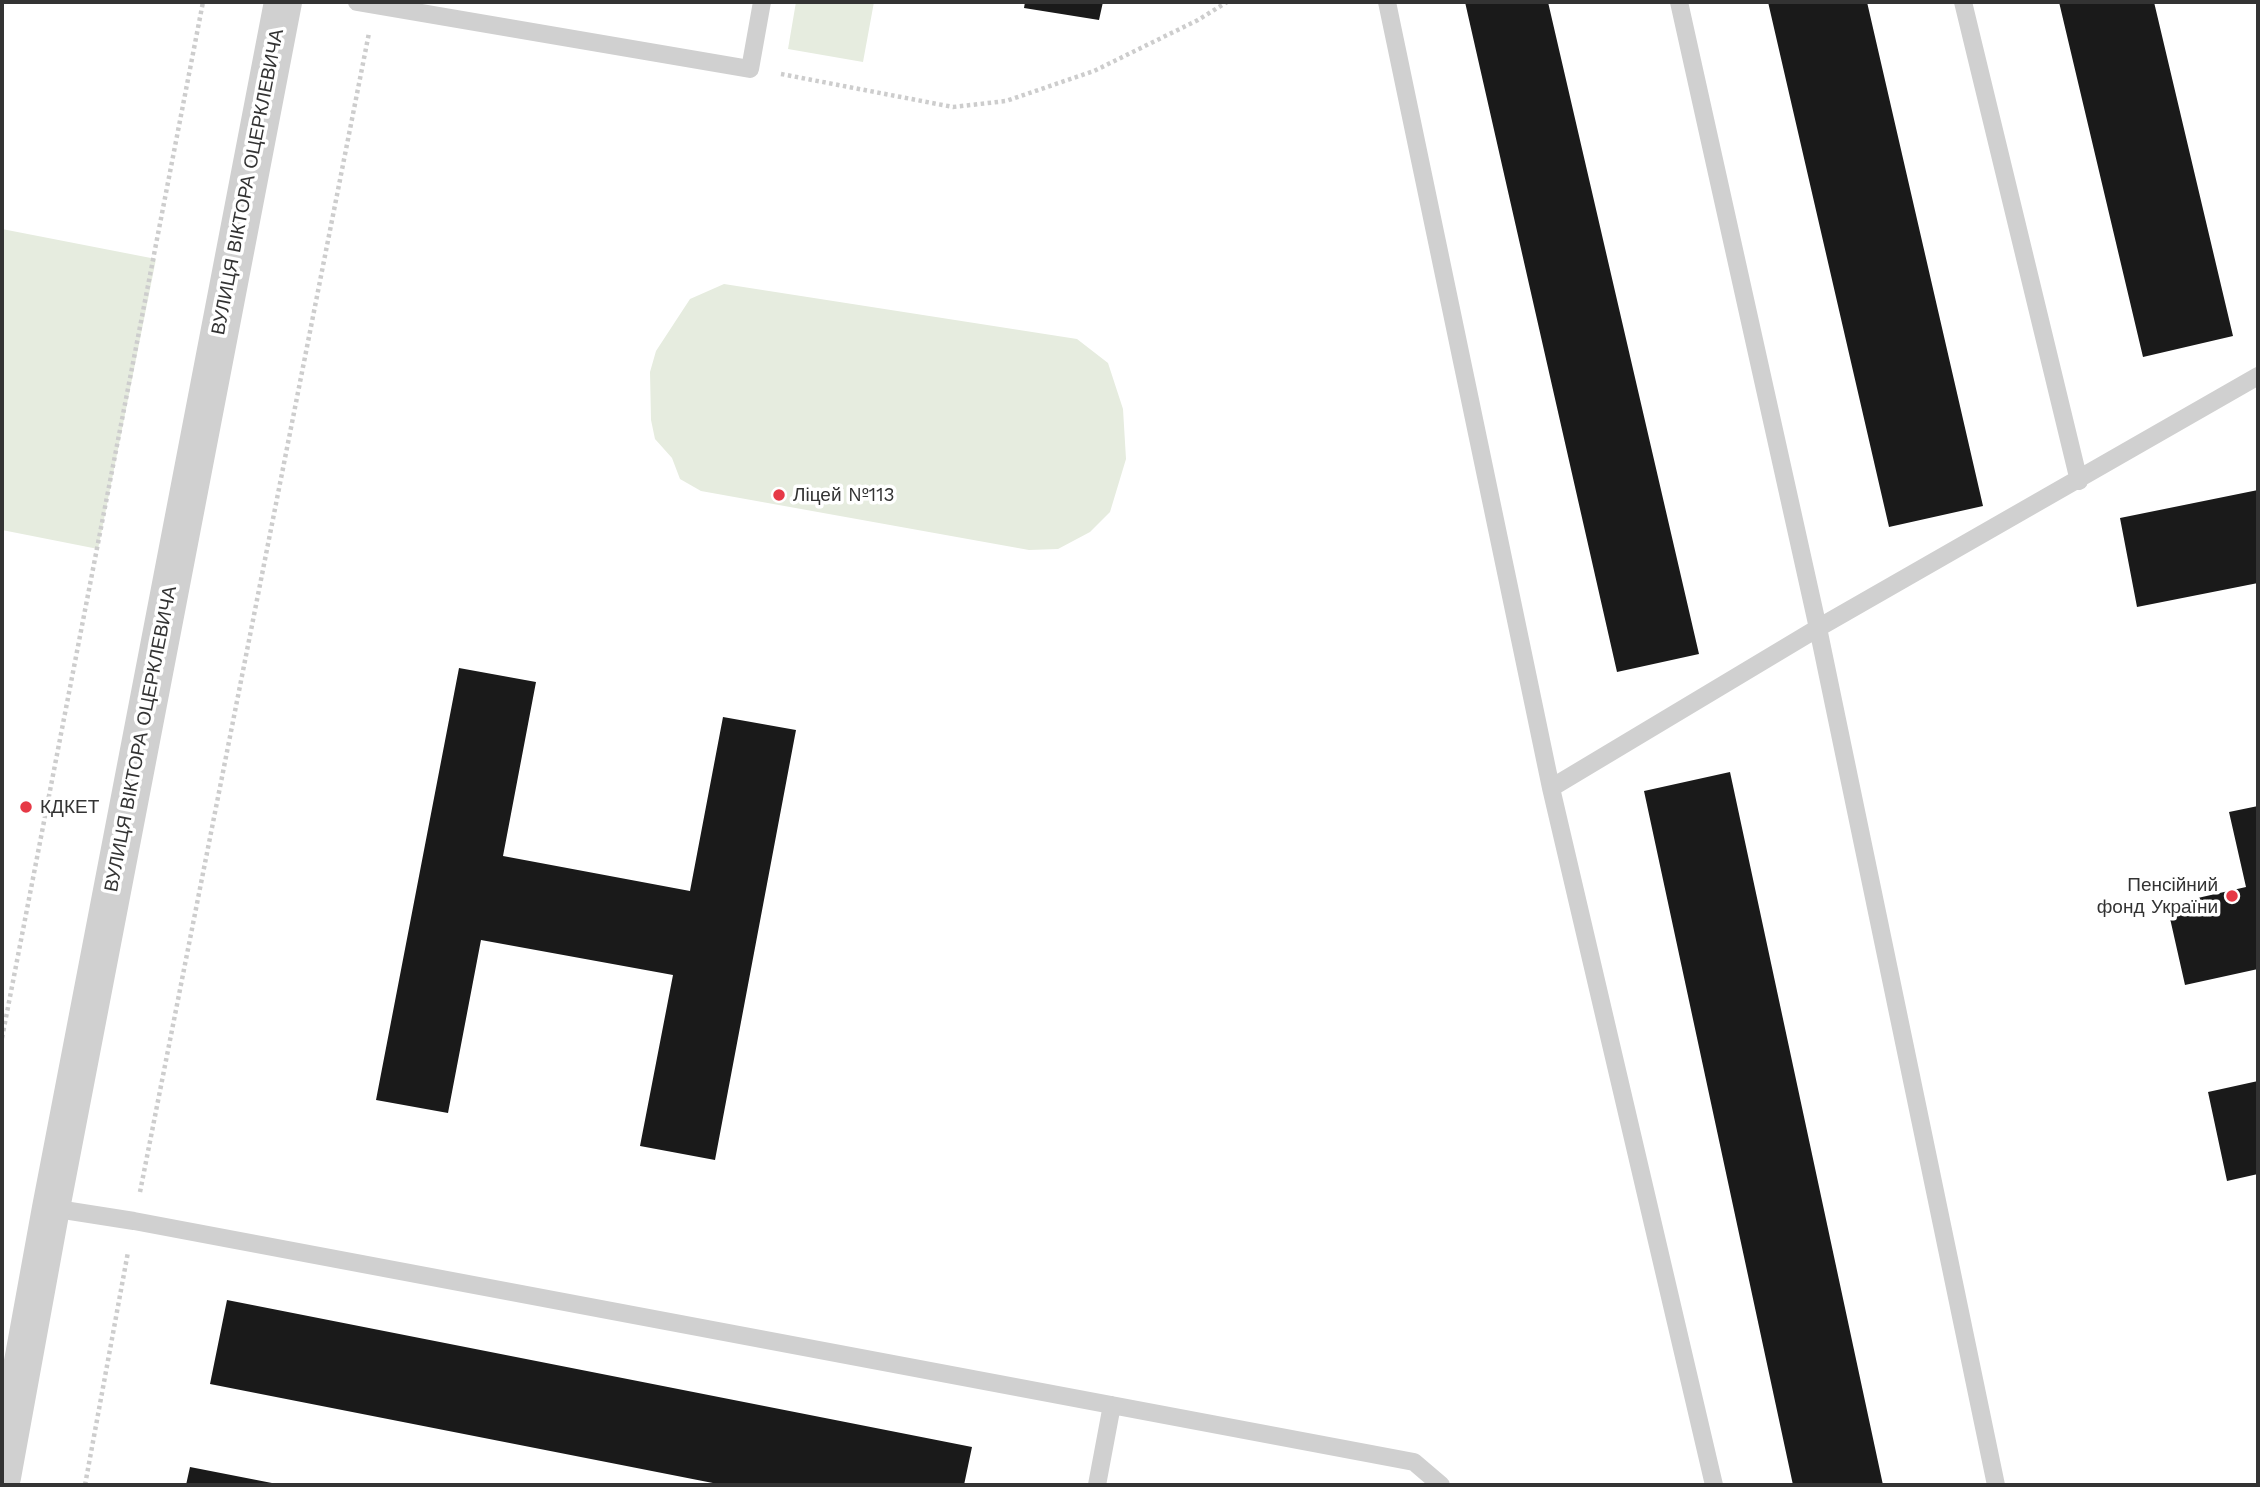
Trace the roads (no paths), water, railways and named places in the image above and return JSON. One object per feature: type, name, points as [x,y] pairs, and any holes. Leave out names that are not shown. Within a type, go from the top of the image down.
[{"type":"street","name":"ВУЛИЦЯ ВІКТОРА ОЦЕРКЛЕВИЧА","points":[[2,1477],[51,1208],[283,2]]},
{"type":"lane","points":[[366,4],[750,69],[762,2]]},
{"type":"lane","points":[[1387,2],[1551,788],[1714,1485]]},
{"type":"lane","points":[[1679,2],[1818,628],[1996,1485]]},
{"type":"lane","points":[[1963,2],[2079,481]]},
{"type":"lane","points":[[1551,788],[1818,628],[2079,481],[2258,376]]},
{"type":"lane","points":[[51,1208],[134,1221],[1414,1462],[1441,1485]]},
{"type":"lane","points":[[1097,1485],[1112,1405]]},
{"type":"place","name":"Ліцей №113","points":[[779,495]]},
{"type":"place","name":"КДКЕТ","points":[[26,807]]},
{"type":"place","name":"Пенсійний фонд України","points":[[2232,896]]}]
